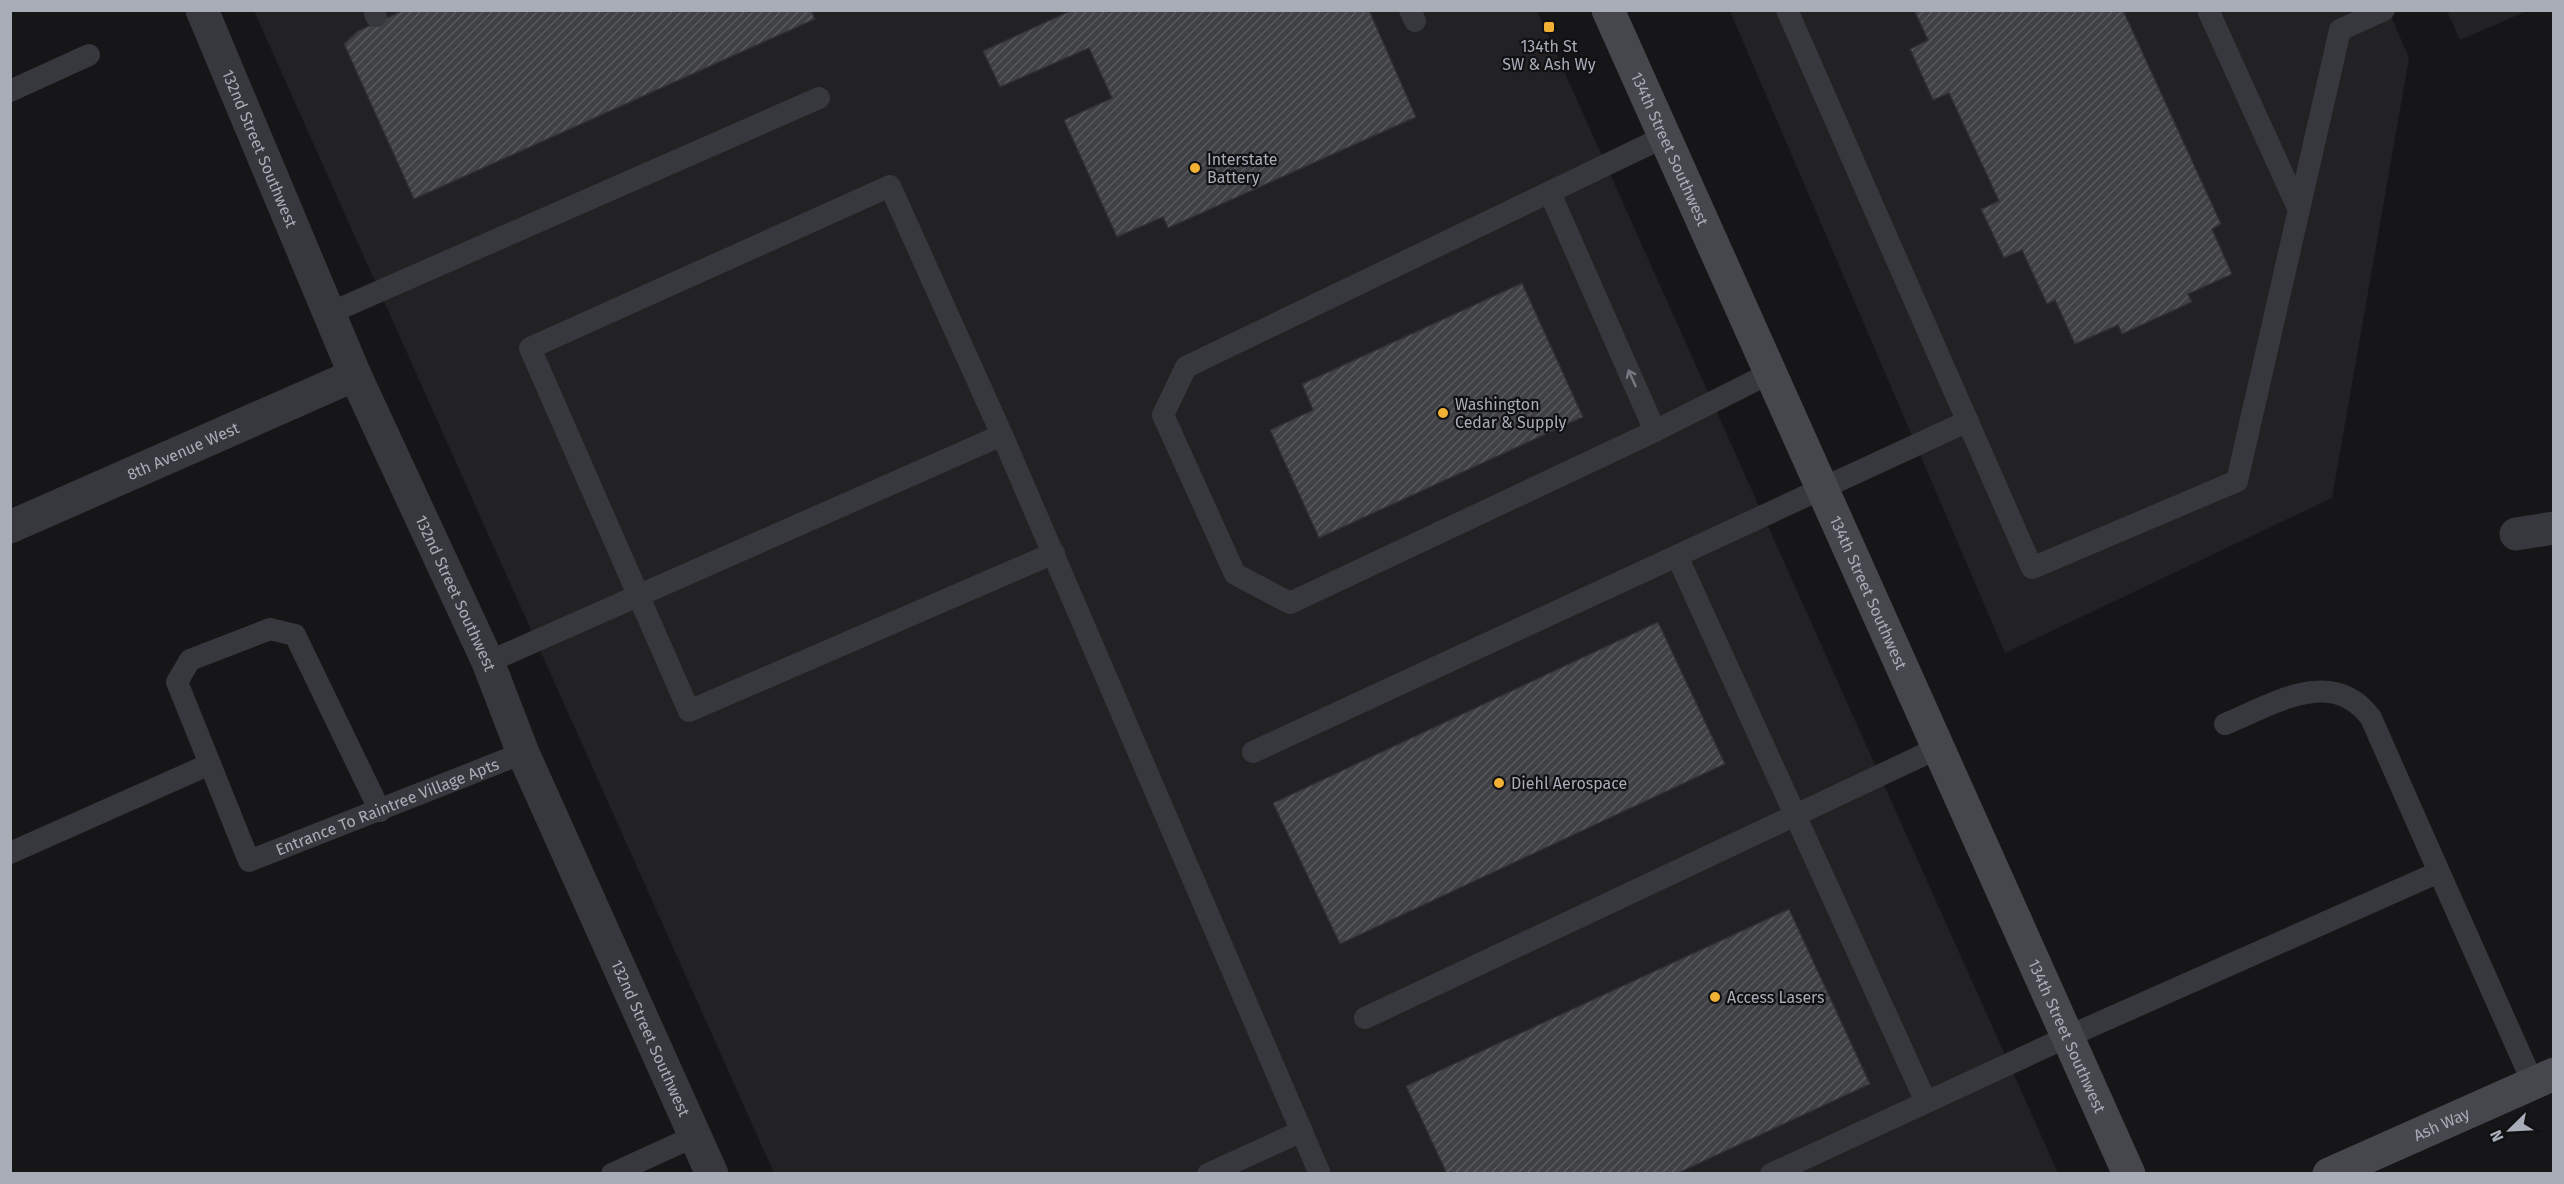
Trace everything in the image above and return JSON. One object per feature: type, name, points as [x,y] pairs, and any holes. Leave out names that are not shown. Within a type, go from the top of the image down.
[{"type":"street","name":"132nd Street Southwest","points":[[202,10],[355,375],[488,662],[523,753],[712,1173]]},
{"type":"street","name":"134th Street Southwest","points":[[1608,10],[2129,1173]]},
{"type":"street","name":"8th Avenue West","points":[[10,527],[355,375]]},
{"type":"street","points":[[2516,534],[2553,528]]},
{"type":"street","name":"Ash Way","points":[[2329,1173],[2543,1078]]},
{"type":"lane","points":[[1787,10],[2032,568],[2237,481],[2340,30],[2384,10]]},
{"type":"lane","points":[[2208,10],[2299,210]]},
{"type":"lane","points":[[10,91],[89,55]]},
{"type":"lane","points":[[330,313],[819,98]]},
{"type":"lane","points":[[1664,137],[1186,367],[1163,415],[1235,574],[1290,603],[1655,431],[1770,373]]},
{"type":"lane","points":[[1054,553],[689,711],[530,348],[890,186],[1054,553],[1320,1173]]},
{"type":"lane","points":[[1550,192],[1655,431]]},
{"type":"lane","points":[[1253,752],[1968,421]]},
{"type":"lane","points":[[488,662],[1002,435]]},
{"type":"lane","points":[[1677,556],[1926,1102]]},
{"type":"lane","points":[[10,854],[210,764],[177,682],[189,660],[270,628],[295,635],[380,811]]},
{"type":"lane","points":[[2225,724],[2299,694],[2317,690],[2335,692],[2361,705],[2371,718],[2439,872],[2543,1078]]},
{"type":"lane","points":[[1365,1018],[1938,748]]},
{"type":"lane","name":"Entrance To Raintree Village Apts","points":[[210,764],[249,861],[523,753]]},
{"type":"lane","points":[[1771,1173],[2067,1037],[2439,872]]},
{"type":"lane","points":[[1208,1173],[1302,1131]]},
{"type":"lane","points":[[612,1173],[695,1136]]},
{"type":"shaded area","points":[[254,11],[1537,11],[2058,1173],[774,1173]]},
{"type":"shaded area","points":[[1730,11],[2389,11],[2409,58],[2332,498],[2005,653]]},
{"type":"shaded area","points":[[2447,11],[2527,11],[2460,40]]},
{"type":"building","points":[[404,10],[811,10],[815,19],[414,199],[344,44],[358,31]]},
{"type":"building","name":"Interstate Battery","points":[[1072,10],[1369,10],[1416,117],[1168,228],[1163,217],[1117,237],[1064,120],[1112,98],[1089,48],[1000,87],[983,51]]},
{"type":"building","points":[[1914,10],[2123,10],[2221,224],[2212,229],[2232,274],[2188,294],[2192,302],[2122,334],[2118,325],[2075,344],[2055,300],[2047,304],[2022,250],[2004,258],[1981,209],[1999,201],[1949,93],[1933,100],[1910,49],[1928,40]]},
{"type":"building","name":"Washington Cedar & Supply","points":[[1522,283],[1583,417],[1319,538],[1270,430],[1313,410],[1302,384]]},
{"type":"building","name":"Diehl Aerospace","points":[[1658,622],[1725,764],[1340,944],[1273,803]]},
{"type":"building","name":"Access Lasers","points":[[1789,909],[1870,1084],[1676,1174],[1447,1174],[1406,1086]]},
{"type":"place","name":"134th St SW & Ash Wy","points":[[1549,27]]},
{"type":"place","name":"Interstate Battery","points":[[1195,168]]},
{"type":"place","name":"Washington Cedar & Supply","points":[[1443,413]]},
{"type":"place","name":"Diehl Aerospace","points":[[1499,783]]},
{"type":"place","name":"Access Lasers","points":[[1715,997]]}]
